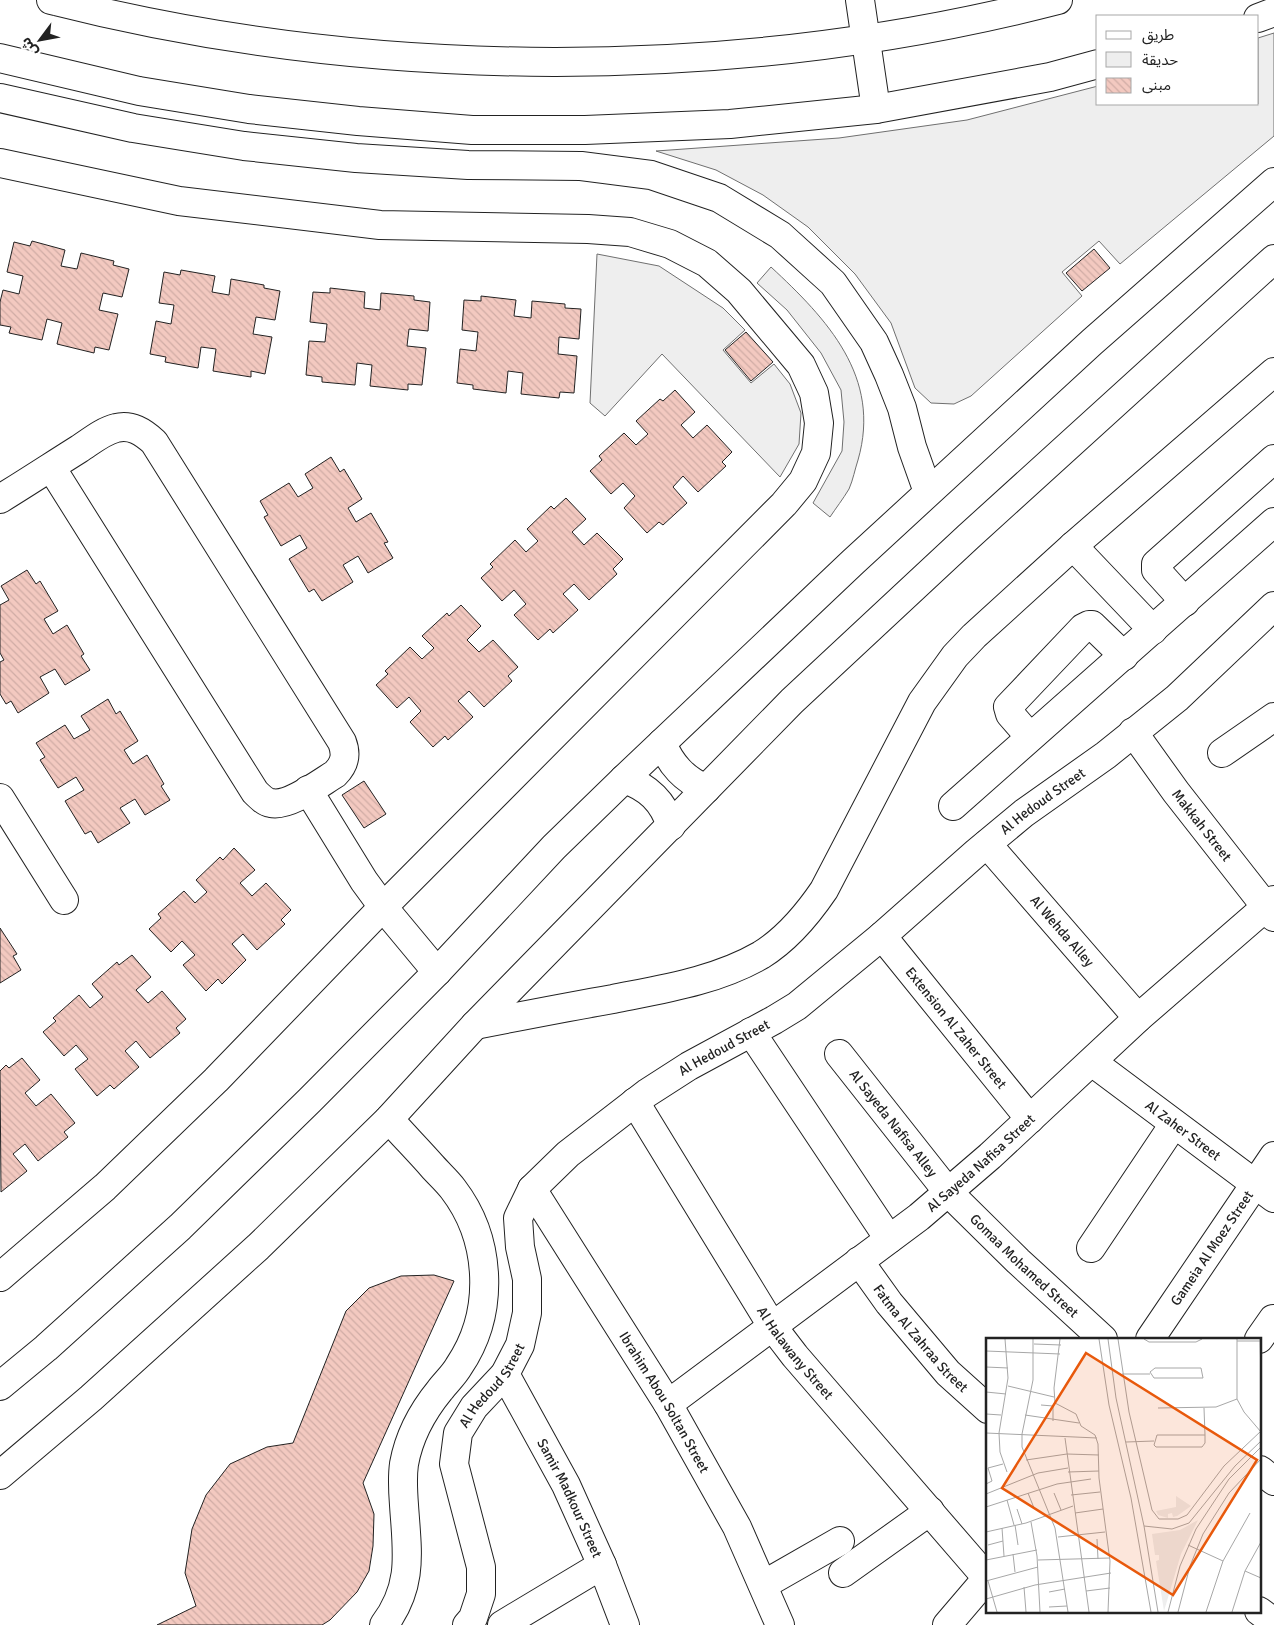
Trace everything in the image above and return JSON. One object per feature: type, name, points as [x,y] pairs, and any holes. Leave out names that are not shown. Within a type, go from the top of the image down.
[{"type":"street","points":[[51,0],[84,4],[212,34],[333,50],[473,60],[604,61],[735,54],[866,39],[1008,13],[1058,0]]},
{"type":"street","points":[[860,0],[876,109]]},
{"type":"street","points":[[1259,18],[1274,12]]},
{"type":"street","points":[[0,58],[139,91],[240,107],[358,121],[472,130],[585,130],[730,124],[876,109],[1050,77],[1096,65]]},
{"type":"street","points":[[0,98],[133,128],[244,146],[374,159],[468,165],[581,166],[652,175],[719,198],[780,235],[833,284],[874,342],[902,408],[928,492]]},
{"type":"street","points":[[0,163],[180,201],[380,225],[588,229],[630,232],[670,244],[707,264],[739,291],[801,365],[814,392],[819,423],[816,453],[804,481],[784,504],[383,907],[216,1080],[105,1187],[0,1277]]},
{"type":"street","points":[[0,1386],[46,1348],[180,1227],[437,972],[554,847],[662,743],[928,492],[1092,342],[1274,182]]},
{"type":"street","points":[[0,1475],[90,1398],[258,1247],[389,1119],[475,1025],[792,701],[968,537],[1274,259]]},
{"type":"street","points":[[475,1025],[676,987],[740,966],[763,954],[810,910],[824,890],[922,702],[938,679],[974,636],[1073,546],[1274,372]]},
{"type":"street","points":[[0,500],[51,467],[103,434],[116,428],[130,428],[143,432],[154,442],[342,742],[345,760],[335,774],[289,801],[280,804],[270,803],[262,799],[51,467]]},
{"type":"street","points":[[1185,602],[1156,570],[1156,564],[1274,458]]},
{"type":"street","points":[[953,806],[1274,522]]},
{"type":"street","points":[[1073,546],[1153,630]]},
{"type":"street","name":"Al Hedoud Street","points":[[467,1625],[472,1618],[481,1594],[481,1568],[454,1464],[458,1433],[474,1407],[505,1374],[520,1345],[527,1313],[527,1280],[520,1247],[518,1218],[532,1189],[568,1154],[636,1102],[689,1066],[797,1006],[882,936],[1024,813],[1106,755],[1177,698],[1274,606]]},
{"type":"street","points":[[1030,738],[1010,714],[1008,707],[1083,628],[1089,625],[1092,626],[1124,656]]},
{"type":"street","points":[[1222,753],[1274,717]]},
{"type":"street","name":"Makkah Street","points":[[1134,732],[1182,799],[1271,908]]},
{"type":"street","points":[[662,743],[674,766],[694,783],[706,789]]},
{"type":"street","points":[[624,779],[649,791],[659,801],[671,826]]},
{"type":"street","points":[[308,790],[351,861],[383,907],[437,972]]},
{"type":"street","points":[[0,798],[64,900]]},
{"type":"street","name":"Al Wehda Alley","points":[[987,844],[1138,1018]]},
{"type":"street","name":"Al Sayeda Nafisa Street","points":[[668,1404],[919,1217],[990,1156],[1138,1018],[1271,908]]},
{"type":"street","name":"Extension Al Zaher Street","points":[[882,936],[1030,1119]]},
{"type":"street","points":[[751,1032],[889,1239]]},
{"type":"street","name":"Al Sayeda Nafisa Alley","points":[[839,1054],[948,1192]]},
{"type":"street","name":"Al Zaher Street","points":[[1092,1062],[1264,1191]]},
{"type":"street","name":"Al Halawany Street","points":[[636,1102],[772,1326],[795,1356],[986,1575]]},
{"type":"street","points":[[384,1625],[398,1602],[408,1564],[402,1488],[408,1446],[426,1407],[459,1366],[474,1338],[483,1308],[485,1276],[480,1245],[470,1215],[453,1188],[389,1119]]},
{"type":"street","points":[[1091,1248],[1174,1124]]},
{"type":"street","name":"Gameia Al Moez Street","points":[[1151,1338],[1264,1191],[1274,1156]]},
{"type":"street","name":"Ibrahim Abou Soltan Street","points":[[532,1189],[668,1404],[737,1527],[780,1625]]},
{"type":"street","name":"Gomaa Mohamed Street","points":[[948,1192],[1018,1261],[1102,1338]]},
{"type":"street","name":"Fatma Al Zahraa Street","points":[[859,1261],[889,1303],[948,1373],[986,1407]]},
{"type":"street","points":[[1260,1338],[1274,1319]]},
{"type":"street","name":"Samir Madkour Street","points":[[505,1374],[566,1485],[602,1565],[625,1625]]},
{"type":"street","points":[[1262,1472],[1274,1481]]},
{"type":"street","points":[[843,1573],[930,1512]]},
{"type":"street","points":[[763,1585],[840,1541]]},
{"type":"street","points":[[502,1625],[602,1565]]},
{"type":"street","points":[[947,1625],[986,1579]]},
{"type":"street","points":[[1260,1612],[1274,1622]]},
{"type":"green space","points":[[1274,33],[1274,136],[1120,264],[1099,241],[1062,272],[1082,296],[971,396],[954,404],[931,403],[915,388],[891,323],[855,274],[808,227],[763,195],[716,170],[656,151],[839,138],[967,120],[1096,87],[1096,105],[1259,105],[1259,38]]},
{"type":"green space","points":[[597,254],[659,266],[723,308],[745,330],[723,350],[751,383],[774,364],[790,384],[801,413],[799,444],[780,477],[662,354],[605,416],[590,403]]},
{"type":"green space","points":[[771,267],[812,307],[844,352],[856,376],[862,402],[863,430],[858,460],[849,489],[830,517],[813,503],[842,451],[844,422],[841,390],[821,353],[787,310],[757,283]]},
{"type":"building","points":[[32,241],[65,250],[61,266],[77,269],[81,253],[114,261],[113,265],[129,269],[122,297],[103,293],[99,310],[118,314],[109,350],[95,347],[94,353],[57,344],[62,323],[47,319],[42,340],[9,333],[11,327],[0,325],[0,302],[3,290],[19,294],[23,276],[7,272],[14,242],[30,246]]},
{"type":"building","points":[[1094,249],[1110,268],[1082,291],[1066,273]]},
{"type":"building","points":[[181,270],[215,276],[212,292],[229,295],[231,279],[264,285],[264,288],[280,291],[275,320],[256,317],[253,334],[272,337],[265,374],[251,371],[251,377],[213,371],[216,349],[201,347],[198,368],[165,362],[166,357],[150,354],[156,321],[171,324],[174,305],[159,303],[164,272],[180,275]]},
{"type":"building","points":[[330,288],[365,292],[364,308],[380,310],[381,293],[414,296],[414,300],[430,302],[428,331],[409,329],[407,346],[426,348],[422,385],[408,384],[408,390],[370,386],[372,365],[357,363],[355,385],[322,382],[322,377],[306,375],[309,341],[325,342],[327,324],[310,322],[313,292],[330,293]]},
{"type":"building","points":[[481,296],[516,300],[514,316],[531,318],[532,301],[565,304],[565,308],[581,309],[579,339],[559,337],[558,354],[577,356],[574,393],[560,392],[559,398],[521,394],[523,373],[508,371],[506,393],[473,389],[473,385],[457,383],[460,349],[476,351],[478,332],[462,330],[464,300],[481,301]]},
{"type":"building","points":[[746,332],[773,362],[751,381],[725,350]]},
{"type":"building","points":[[675,390],[695,412],[681,425],[693,438],[707,425],[732,452],[722,462],[726,466],[698,492],[683,476],[673,487],[687,503],[663,525],[659,522],[647,533],[624,508],[635,496],[623,483],[611,494],[590,471],[602,460],[599,456],[624,433],[636,445],[648,434],[636,421],[660,399],[663,401]]},
{"type":"building","points":[[331,457],[340,472],[344,469],[362,499],[348,508],[356,522],[371,513],[388,542],[384,543],[393,558],[368,573],[358,556],[343,565],[353,582],[322,601],[314,589],[309,592],[289,559],[307,548],[300,535],[281,546],[264,517],[268,515],[260,501],[289,483],[298,497],[313,488],[305,474]]},
{"type":"building","points":[[566,498],[586,519],[572,532],[584,545],[597,533],[623,559],[613,569],[617,574],[589,600],[574,584],[563,594],[578,610],[553,633],[550,629],[538,640],[514,615],[526,604],[514,590],[502,601],[481,578],[493,567],[490,564],[515,540],[526,552],[538,541],[527,529],[551,506],[554,509]]},
{"type":"building","points":[[27,570],[36,584],[40,581],[58,611],[44,619],[53,634],[67,625],[84,654],[81,656],[90,670],[65,685],[55,669],[40,677],[49,693],[18,713],[11,701],[6,704],[0,694],[0,662],[4,660],[0,653],[0,605],[9,600],[1,586]]},
{"type":"building","points":[[461,605],[481,626],[467,640],[479,652],[493,640],[518,667],[508,676],[512,681],[484,707],[469,691],[458,701],[473,717],[448,740],[445,736],[433,747],[410,722],[421,711],[409,697],[397,708],[376,685],[388,674],[385,671],[410,647],[422,659],[434,648],[422,636],[447,613],[449,616]]},
{"type":"building","points":[[108,699],[116,714],[120,711],[138,741],[124,750],[133,764],[147,755],[164,784],[161,786],[170,800],[145,815],[135,799],[120,808],[130,823],[98,843],[91,831],[85,834],[65,801],[84,790],[76,777],[58,788],[40,760],[45,757],[36,743],[65,725],[74,739],[90,730],[81,716]]},
{"type":"building","points":[[364,781],[386,814],[364,828],[342,795]]},
{"type":"building","points":[[234,848],[255,870],[240,883],[252,896],[266,883],[291,910],[281,920],[285,924],[257,950],[243,934],[232,944],[246,960],[222,984],[218,979],[206,991],[183,965],[195,955],[182,941],[171,952],[149,929],[161,918],[158,914],[184,891],[195,903],[207,892],[196,880],[220,857],[223,860]]},
{"type":"building","points":[[0,928],[17,954],[13,956],[21,970],[0,983]]},
{"type":"building","points":[[132,955],[151,977],[136,990],[148,1003],[162,991],[186,1019],[176,1028],[180,1033],[150,1058],[136,1041],[125,1051],[139,1067],[114,1089],[110,1085],[97,1096],[75,1069],[88,1059],[76,1045],[64,1056],[43,1032],[56,1021],[53,1018],[79,995],[90,1008],[103,997],[92,984],[117,962],[119,965]]},
{"type":"building","points":[[22,1058],[40,1080],[25,1093],[36,1106],[51,1094],[75,1123],[64,1132],[68,1137],[38,1161],[25,1144],[13,1154],[27,1171],[1,1192],[0,1071],[6,1065],[9,1068]]},
{"type":"building","points":[[434,1275],[454,1281],[363,1483],[374,1514],[373,1546],[369,1571],[357,1592],[330,1620],[322,1625],[157,1625],[196,1606],[185,1573],[192,1529],[206,1495],[230,1464],[267,1447],[293,1443],[346,1311],[369,1288],[401,1276]]}]
